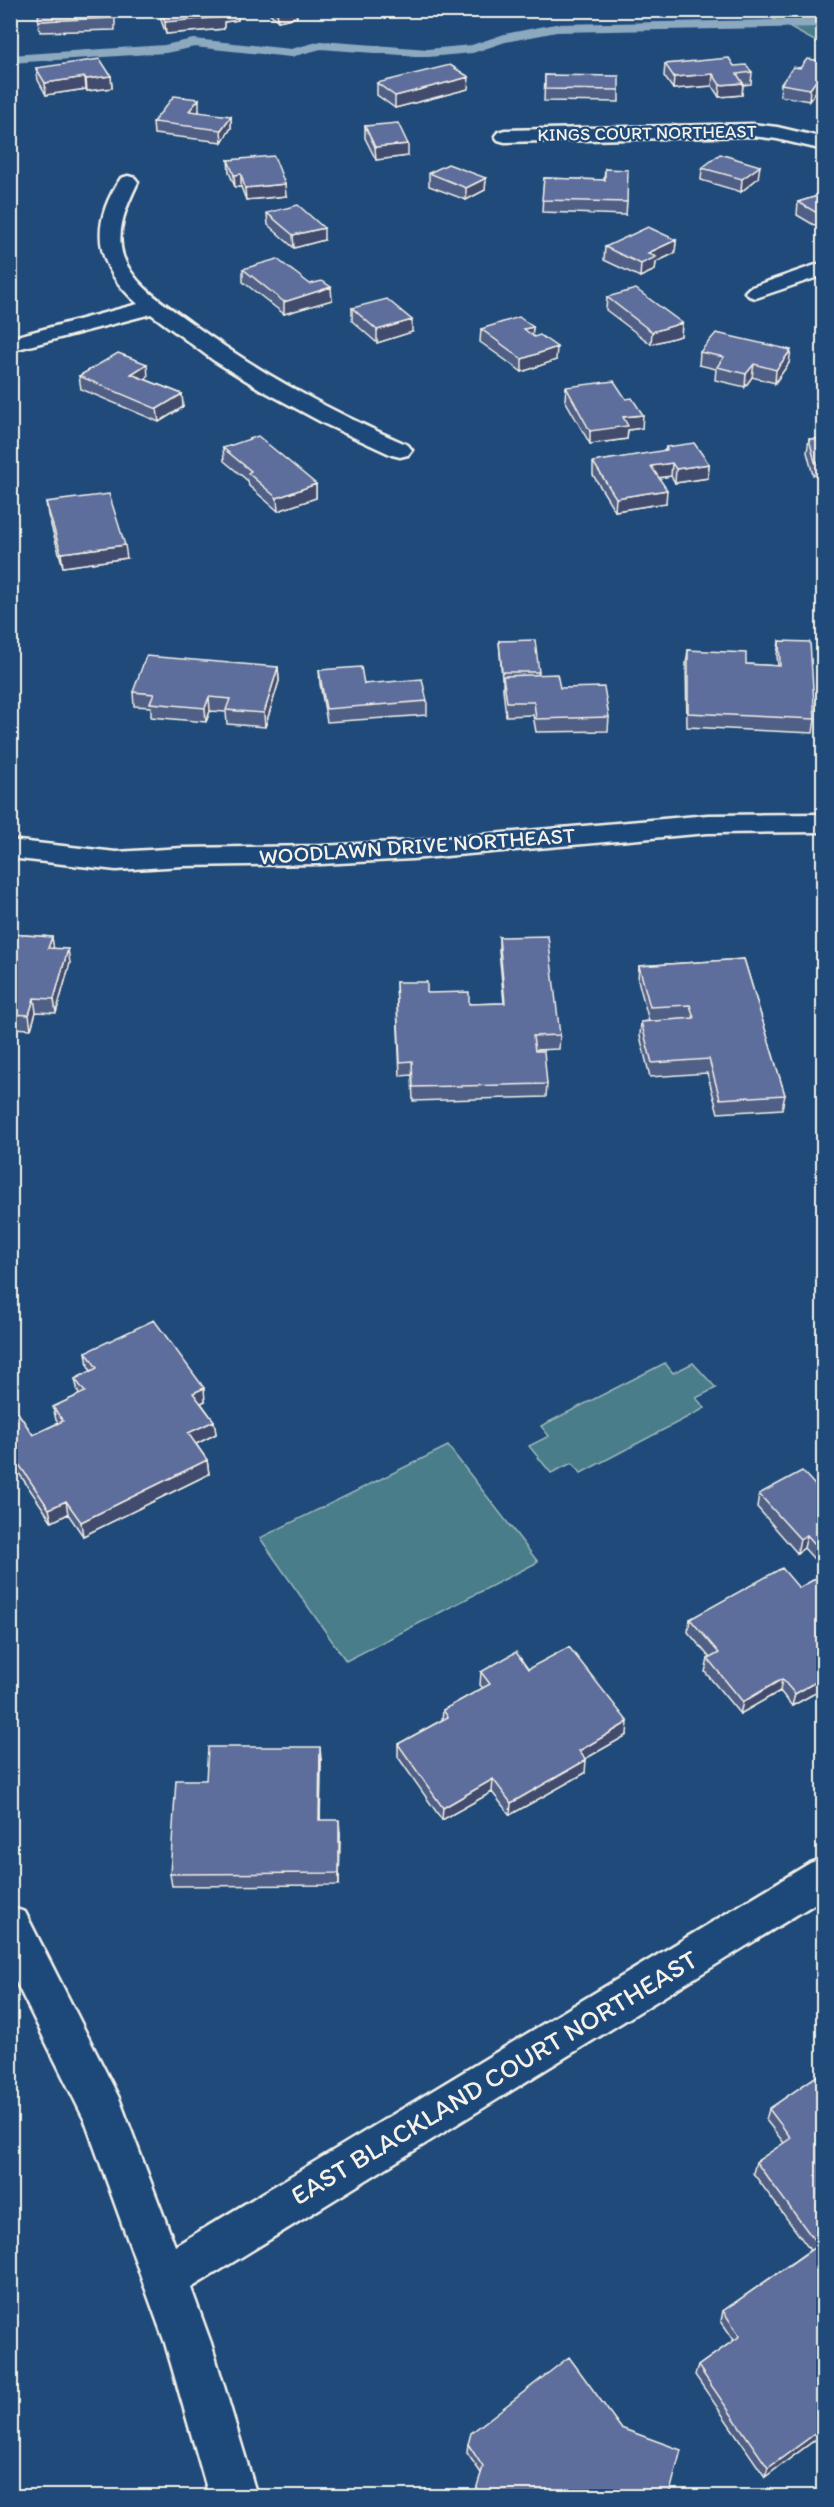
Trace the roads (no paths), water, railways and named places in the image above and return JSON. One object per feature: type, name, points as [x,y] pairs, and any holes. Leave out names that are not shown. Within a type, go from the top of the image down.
[{"type":"street","name":"KINGS COURT NORTHEAST","points":[[505,136],[742,130],[777,133],[824,144]]},
{"type":"street","points":[[128,182],[112,214],[110,231],[113,254],[115,263],[124,275],[155,306],[259,380],[310,409],[400,450]]},
{"type":"street","points":[[756,292],[824,268]]},
{"type":"street","points":[[10,345],[155,306]]},
{"type":"street","name":"WOODLAWN DRIVE NORTHEAST","points":[[10,849],[116,861],[183,857],[288,856],[412,850],[708,824],[824,823]]},
{"type":"street","name":"EAST BLACKLAND COURT NORTHEAST","points":[[164,2278],[824,1876]]},
{"type":"street","points":[[10,1926],[104,2113],[188,2343],[234,2496]]},
{"type":"waterway","points":[[10,59],[165,49],[194,43],[291,53],[321,45],[428,53],[472,49],[505,38],[556,28],[824,23]]}]
